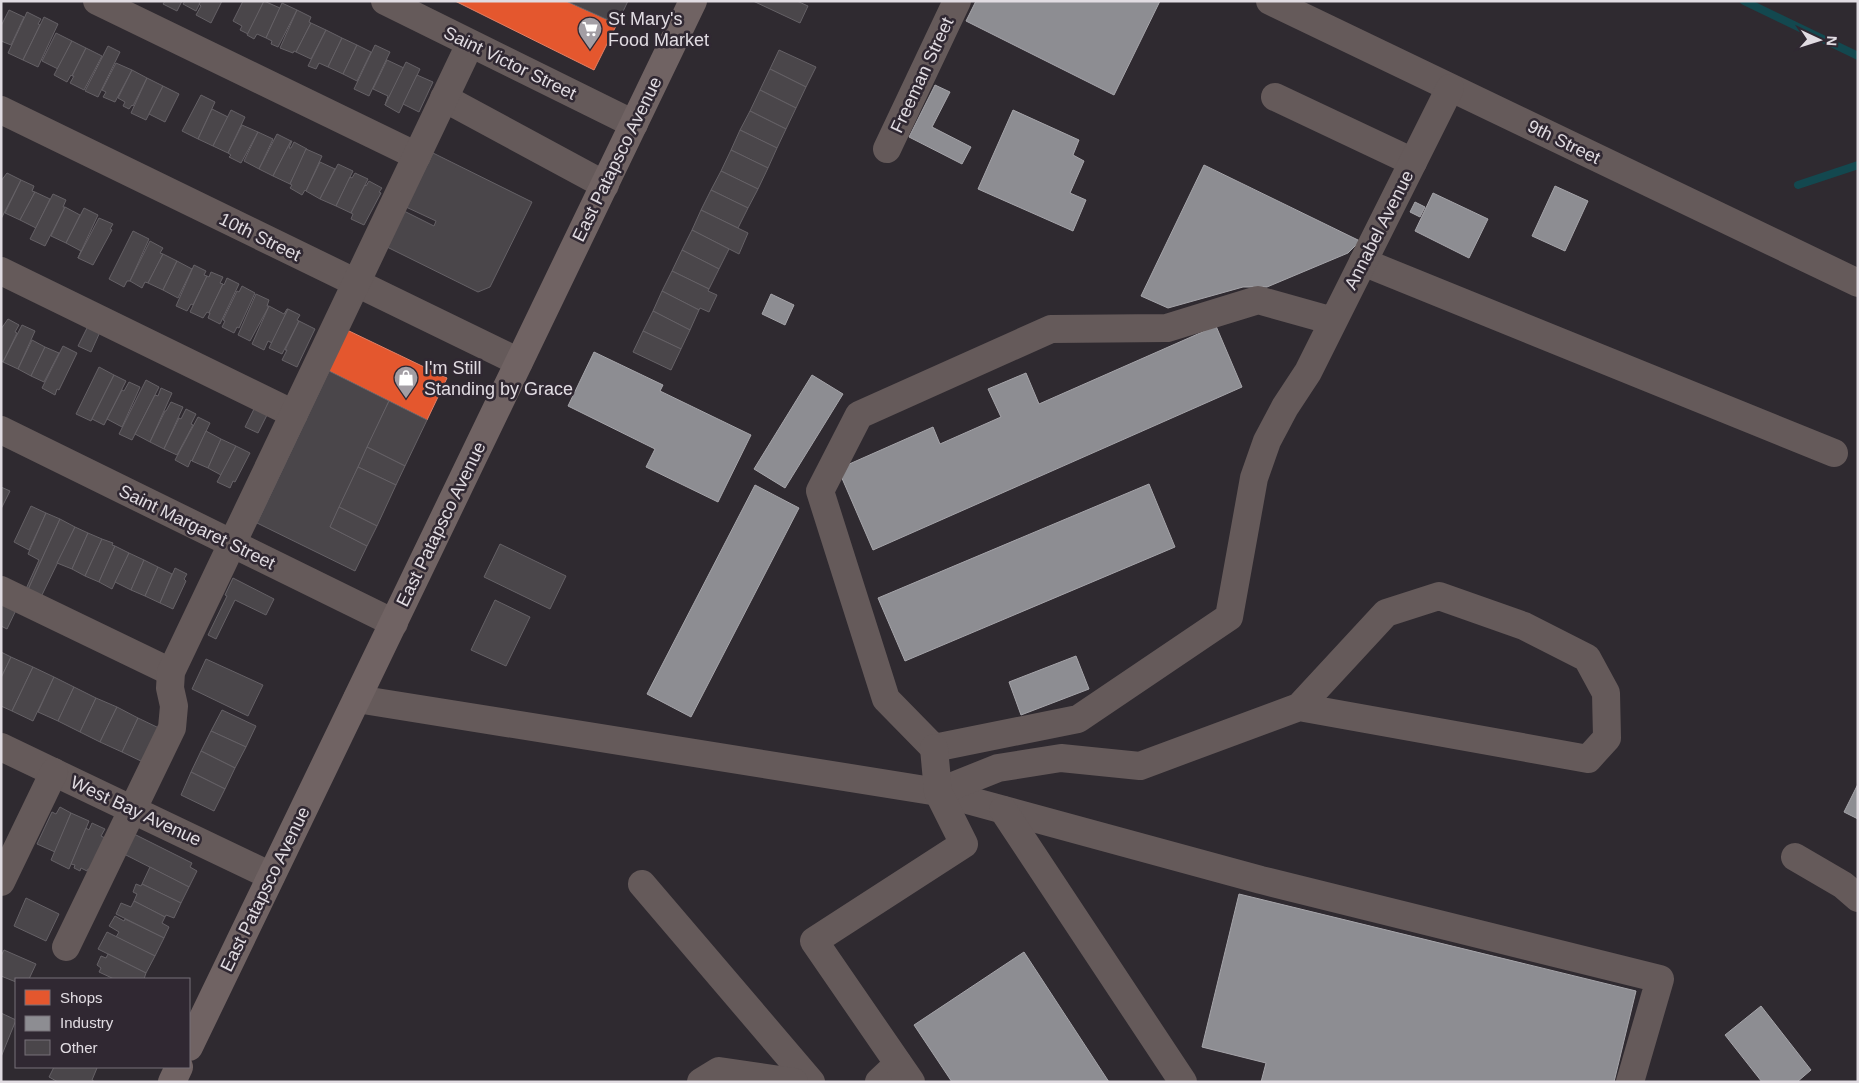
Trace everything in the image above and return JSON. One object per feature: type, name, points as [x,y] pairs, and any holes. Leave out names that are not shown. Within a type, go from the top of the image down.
[{"type":"main road","name":"East Patapsco Avenue","points":[[190,1045],[692,1]]},
{"type":"main road","points":[[172,1082],[179,1068]]},
{"type":"street","points":[[96,1],[416,156]]},
{"type":"street","name":"Saint Victor Street","points":[[385,1],[428,11],[470,44],[634,124]]},
{"type":"street","name":"Freeman Street","points":[[887,149],[957,1]]},
{"type":"street","name":"9th Street","points":[[1270,1],[1858,283]]},
{"type":"street","points":[[66,947],[172,728],[174,706],[170,688],[171,672],[470,44]]},
{"type":"street","name":"Annabel Avenue","points":[[934,748],[1078,719],[1229,617],[1254,478],[1267,441],[1285,407],[1308,372],[1450,88]]},
{"type":"street","points":[[1275,97],[1413,162]]},
{"type":"street","points":[[444,98],[605,184]]},
{"type":"street","name":"10th Street","points":[[1,110],[519,362]]},
{"type":"street","points":[[1363,262],[1834,453]]},
{"type":"street","points":[[1,271],[294,414]]},
{"type":"street","points":[[879,1082],[905,1073],[814,941],[964,844],[938,792],[934,748],[886,699],[820,491],[859,415],[1051,329],[1167,328],[1258,300],[1334,321]]},
{"type":"street","name":"Saint Margaret Street","points":[[1,430],[394,623]]},
{"type":"street","points":[[1,590],[171,672]]},
{"type":"street","points":[[938,792],[998,768],[1061,758],[1140,766],[1299,707],[1386,613],[1439,596],[1524,626],[1587,658],[1606,693],[1607,738],[1588,759],[1299,707]]},
{"type":"street","points":[[357,699],[938,792],[1261,880],[1660,979],[1630,1082]]},
{"type":"street","name":"West Bay Avenue","points":[[1,747],[271,876]]},
{"type":"street","points":[[1,882],[54,772]]},
{"type":"street","points":[[1003,810],[1183,1082]]},
{"type":"street","points":[[1795,857],[1843,886],[1858,898]]},
{"type":"street","points":[[642,884],[811,1082]]},
{"type":"street","points":[[701,1082],[719,1071],[794,1082]]},
{"type":"building: Shops","points":[[455,1],[566,1],[617,24],[594,70]]},
{"type":"building: Shops","points":[[347,330],[447,378],[427,420],[329,371]]},
{"type":"building: Industry","points":[[976,1],[1160,1],[1114,95],[966,21]]},
{"type":"building: Industry","points":[[935,85],[950,92],[932,127],[971,147],[962,164],[909,137]]},
{"type":"building: Industry","points":[[1013,110],[1079,140],[1073,155],[1084,161],[1070,193],[1086,200],[1073,231],[978,189]]},
{"type":"building: Industry","points":[[1204,165],[1360,241],[1348,253],[1267,287],[1243,287],[1168,308],[1141,296]]},
{"type":"building: Industry","points":[[1555,186],[1588,201],[1565,251],[1532,236]]},
{"type":"building: Industry","points":[[1433,193],[1488,219],[1469,258],[1415,231]]},
{"type":"building: Industry","points":[[1415,202],[1425,207],[1420,217],[1410,212]]},
{"type":"building: Industry","points":[[771,294],[794,305],[785,325],[762,314]]},
{"type":"building: Industry","points":[[1216,326],[1242,387],[873,550],[838,469],[933,427],[940,444],[1001,417],[988,389],[1026,373],[1039,404]]},
{"type":"building: Industry","points":[[594,352],[663,385],[660,391],[751,435],[718,502],[646,467],[655,449],[568,406]]},
{"type":"building: Industry","points":[[812,375],[843,394],[785,488],[754,469]]},
{"type":"building: Industry","points":[[1149,484],[1175,547],[905,661],[878,598]]},
{"type":"building: Industry","points":[[755,485],[799,508],[691,717],[647,694]]},
{"type":"building: Industry","points":[[1076,656],[1089,689],[1021,715],[1009,682]]},
{"type":"building: Industry","points":[[1858,784],[1858,819],[1844,812]]},
{"type":"building: Industry","points":[[1239,894],[1636,991],[1614,1082],[1261,1082],[1266,1063],[1202,1047]]},
{"type":"building: Industry","points":[[1024,952],[1109,1082],[952,1082],[914,1025]]},
{"type":"building: Industry","points":[[1761,1006],[1811,1070],[1797,1082],[1762,1082],[1725,1035]]},
{"type":"building: Other","points":[[165,1],[182,1],[177,11],[163,4]]},
{"type":"building: Other","points":[[185,1],[201,1],[196,11],[183,4]]},
{"type":"building: Other","points":[[201,1],[222,1],[211,23],[196,15],[201,6],[199,4]]},
{"type":"building: Other","points":[[243,1],[264,1],[248,34],[240,30],[242,26],[233,21]]},
{"type":"building: Other","points":[[264,1],[280,8],[266,38],[257,34],[254,39],[247,35]]},
{"type":"building: Other","points":[[566,1],[628,1],[617,24]]},
{"type":"building: Other","points":[[753,1],[797,1],[808,6],[800,23]]},
{"type":"building: Other","points":[[282,3],[297,10],[278,47],[271,44],[272,41],[266,38]]},
{"type":"building: Other","points":[[9,10],[24,17],[11,45],[1,41],[1,26]]},
{"type":"building: Other","points":[[297,10],[311,17],[309,22],[311,23],[296,52],[294,51],[293,53],[280,48]]},
{"type":"building: Other","points":[[27,12],[41,19],[23,60],[8,53]]},
{"type":"building: Other","points":[[44,17],[58,24],[38,67],[23,60]]},
{"type":"building: Other","points":[[311,23],[326,30],[311,59],[296,52]]},
{"type":"building: Other","points":[[326,30],[342,38],[328,67],[319,63],[316,69],[308,66]]},
{"type":"building: Other","points":[[56,33],[72,41],[58,69],[42,61]]},
{"type":"building: Other","points":[[342,38],[357,45],[343,74],[328,67]]},
{"type":"building: Other","points":[[72,41],[86,48],[67,82],[54,75]]},
{"type":"building: Other","points":[[357,45],[371,52],[357,81],[343,74]]},
{"type":"building: Other","points":[[375,45],[390,52],[369,96],[354,89]]},
{"type":"building: Other","points":[[108,46],[120,52],[98,97],[85,91]]},
{"type":"building: Other","points":[[86,48],[102,56],[84,90],[70,83]]},
{"type":"building: Other","points":[[779,50],[816,67],[806,87],[770,69]]},
{"type":"building: Other","points":[[387,60],[404,68],[385,105],[388,96],[373,89]]},
{"type":"building: Other","points":[[406,62],[420,69],[399,113],[385,105]]},
{"type":"building: Other","points":[[116,63],[132,70],[115,102],[103,97],[106,92],[102,90]]},
{"type":"building: Other","points":[[770,69],[806,87],[796,108],[760,90]]},
{"type":"building: Other","points":[[132,70],[147,78],[133,106],[129,109],[123,106],[125,102],[118,98]]},
{"type":"building: Other","points":[[417,75],[433,82],[419,112],[403,104]]},
{"type":"building: Other","points":[[147,78],[163,86],[146,120],[131,113]]},
{"type":"building: Other","points":[[163,86],[179,94],[165,122],[149,114]]},
{"type":"building: Other","points":[[760,90],[796,108],[786,129],[750,111]]},
{"type":"building: Other","points":[[201,95],[215,102],[198,139],[182,131]]},
{"type":"building: Other","points":[[212,109],[228,117],[213,146],[198,139]]},
{"type":"building: Other","points":[[231,110],[245,117],[228,153],[213,146]]},
{"type":"building: Other","points":[[750,111],[786,129],[777,148],[740,130]]},
{"type":"building: Other","points":[[242,125],[258,132],[241,163],[229,157],[231,155],[228,153]]},
{"type":"building: Other","points":[[740,130],[777,148],[768,168],[731,150]]},
{"type":"building: Other","points":[[258,132],[273,139],[259,169],[244,161]]},
{"type":"building: Other","points":[[277,134],[291,141],[273,176],[259,169]]},
{"type":"building: Other","points":[[291,141],[289,148],[291,148],[294,142],[307,149],[290,184],[273,176]]},
{"type":"building: Other","points":[[306,149],[322,156],[306,191],[302,195],[290,188],[292,185],[290,184]]},
{"type":"building: Other","points":[[731,150],[768,168],[758,189],[721,171]]},
{"type":"building: Other","points":[[433,153],[532,202],[490,287],[478,292],[387,247],[404,211],[434,226],[436,221],[406,207]]},
{"type":"building: Other","points":[[320,162],[335,169],[320,199],[306,191]]},
{"type":"building: Other","points":[[338,164],[353,171],[336,206],[320,199]]},
{"type":"building: Other","points":[[721,171],[758,189],[748,208],[711,190]]},
{"type":"building: Other","points":[[7,173],[21,180],[1,219],[1,181]]},
{"type":"building: Other","points":[[355,173],[368,179],[351,213],[336,206],[350,177],[352,178]]},
{"type":"building: Other","points":[[21,180],[34,186],[32,191],[35,192],[20,220],[5,213]]},
{"type":"building: Other","points":[[369,181],[382,188],[364,225],[351,219],[353,214],[351,213],[365,185]]},
{"type":"building: Other","points":[[711,190],[748,208],[738,228],[701,210]]},
{"type":"building: Other","points":[[35,192],[50,199],[36,228],[20,220]]},
{"type":"building: Other","points":[[53,194],[66,200],[63,207],[65,207],[45,246],[30,239]]},
{"type":"building: Other","points":[[65,207],[80,215],[66,243],[51,236]]},
{"type":"building: Other","points":[[84,208],[98,215],[78,258],[81,251],[66,243]]},
{"type":"building: Other","points":[[701,210],[748,233],[739,254],[692,230]]},
{"type":"building: Other","points":[[99,218],[113,224],[110,229],[112,230],[93,265],[78,258]]},
{"type":"building: Other","points":[[692,230],[729,249],[719,269],[682,250]]},
{"type":"building: Other","points":[[133,231],[149,239],[130,281],[127,281],[124,287],[109,279]]},
{"type":"building: Other","points":[[150,241],[163,248],[160,253],[163,254],[148,283],[145,282],[142,288],[130,281]]},
{"type":"building: Other","points":[[682,250],[719,269],[709,289],[672,271]]},
{"type":"building: Other","points":[[163,254],[177,261],[163,290],[148,283]]},
{"type":"building: Other","points":[[177,261],[192,269],[178,298],[163,290]]},
{"type":"building: Other","points":[[194,265],[206,271],[204,275],[207,276],[193,305],[191,304],[187,311],[176,306]]},
{"type":"building: Other","points":[[672,271],[709,289],[708,291],[717,295],[709,312],[700,308],[699,310],[662,291]]},
{"type":"building: Other","points":[[211,272],[223,277],[220,283],[223,284],[209,313],[207,312],[203,318],[190,312],[207,276],[209,277]]},
{"type":"building: Other","points":[[227,278],[239,284],[220,324],[208,318]]},
{"type":"building: Other","points":[[242,286],[255,293],[239,328],[237,327],[234,333],[222,327],[225,321],[223,320],[237,291],[239,292]]},
{"type":"building: Other","points":[[662,291],[699,310],[690,330],[653,311]]},
{"type":"building: Other","points":[[256,294],[269,300],[267,306],[269,306],[250,341],[238,335]]},
{"type":"building: Other","points":[[269,306],[284,314],[288,309],[272,343],[268,341],[264,350],[252,344]]},
{"type":"building: Other","points":[[288,309],[300,315],[297,320],[299,321],[282,354],[269,348]]},
{"type":"building: Other","points":[[653,311],[690,330],[681,349],[643,331]]},
{"type":"building: Other","points":[[8,319],[19,325],[3,362],[1,361],[1,329]]},
{"type":"building: Other","points":[[299,321],[315,329],[297,367],[282,360]]},
{"type":"building: Other","points":[[22,325],[35,331],[18,369],[3,362]]},
{"type":"building: Other","points":[[88,326],[100,332],[91,352],[78,346]]},
{"type":"building: Other","points":[[643,331],[681,349],[671,370],[633,352]]},
{"type":"building: Other","points":[[32,340],[45,347],[31,376],[18,369]]},
{"type":"building: Other","points":[[63,346],[77,353],[55,395],[42,388]]},
{"type":"building: Other","points":[[45,347],[59,353],[44,382],[31,376]]},
{"type":"building: Other","points":[[99,367],[114,375],[91,421],[76,414]]},
{"type":"building: Other","points":[[329,371],[389,401],[330,527],[367,546],[355,571],[257,523]]},
{"type":"building: Other","points":[[114,375],[126,381],[104,425],[92,419]]},
{"type":"building: Other","points":[[146,380],[159,387],[132,440],[119,434]]},
{"type":"building: Other","points":[[129,382],[140,387],[122,427],[107,419],[122,390],[124,391]]},
{"type":"building: Other","points":[[161,388],[172,393],[150,442],[135,434],[155,395],[158,396]]},
{"type":"building: Other","points":[[389,401],[427,420],[405,466],[367,447]]},
{"type":"building: Other","points":[[171,402],[183,407],[164,449],[150,442]]},
{"type":"building: Other","points":[[255,407],[268,413],[258,433],[245,427]]},
{"type":"building: Other","points":[[186,409],[196,414],[191,424],[193,425],[177,455],[164,449],[179,418],[181,419]]},
{"type":"building: Other","points":[[198,417],[210,423],[188,467],[175,460]]},
{"type":"building: Other","points":[[206,431],[221,439],[208,468],[192,461]]},
{"type":"building: Other","points":[[221,439],[236,446],[221,475],[208,468]]},
{"type":"building: Other","points":[[236,446],[250,453],[230,488],[217,482]]},
{"type":"building: Other","points":[[367,447],[405,466],[396,485],[358,467]]},
{"type":"building: Other","points":[[358,467],[396,485],[377,526],[339,507]]},
{"type":"building: Other","points":[[1,487],[10,491],[1,509]]},
{"type":"building: Other","points":[[31,506],[46,513],[29,550],[14,542]]},
{"type":"building: Other","points":[[339,507],[377,526],[367,546],[330,527]]},
{"type":"building: Other","points":[[46,513],[60,519],[27,592],[25,591],[39,560],[28,554]]},
{"type":"building: Other","points":[[60,519],[75,527],[40,599],[27,592]]},
{"type":"building: Other","points":[[75,527],[88,533],[72,569],[57,563]]},
{"type":"building: Other","points":[[88,533],[102,539],[85,576],[72,569]]},
{"type":"building: Other","points":[[102,539],[113,543],[112,545],[115,546],[99,582],[85,576]]},
{"type":"building: Other","points":[[500,544],[566,576],[550,609],[484,577]]},
{"type":"building: Other","points":[[115,546],[129,553],[112,589],[99,582]]},
{"type":"building: Other","points":[[129,553],[144,560],[131,590],[115,582]]},
{"type":"building: Other","points":[[144,560],[158,567],[145,596],[131,590]]},
{"type":"building: Other","points":[[158,567],[172,574],[160,603],[145,596]]},
{"type":"building: Other","points":[[175,568],[187,574],[184,579],[186,581],[173,609],[160,603]]},
{"type":"building: Other","points":[[233,578],[274,599],[266,615],[235,600],[216,639],[208,635],[227,596],[225,595]]},
{"type":"building: Other","points":[[495,600],[530,617],[506,666],[471,650]]},
{"type":"building: Other","points":[[1,602],[17,608],[7,629],[1,626]]},
{"type":"building: Other","points":[[1,652],[11,657],[1,678]]},
{"type":"building: Other","points":[[11,657],[33,667],[12,711],[1,706],[1,678]]},
{"type":"building: Other","points":[[206,659],[263,685],[248,716],[192,689]]},
{"type":"building: Other","points":[[33,667],[54,677],[33,721],[12,711]]},
{"type":"building: Other","points":[[54,677],[74,687],[58,721],[38,712]]},
{"type":"building: Other","points":[[74,687],[96,698],[80,732],[58,721]]},
{"type":"building: Other","points":[[96,698],[117,707],[100,742],[80,732]]},
{"type":"building: Other","points":[[117,707],[138,718],[122,752],[100,742]]},
{"type":"building: Other","points":[[222,710],[256,726],[246,747],[211,731]]},
{"type":"building: Other","points":[[138,718],[161,729],[143,762],[122,752]]},
{"type":"building: Other","points":[[211,731],[246,747],[235,768],[201,751]]},
{"type":"building: Other","points":[[201,751],[235,768],[225,789],[191,772]]},
{"type":"building: Other","points":[[191,772],[225,789],[214,811],[181,795]]},
{"type":"building: Other","points":[[60,807],[71,813],[55,852],[37,844],[52,812],[56,814]]},
{"type":"building: Other","points":[[71,813],[89,821],[69,869],[51,860]]},
{"type":"building: Other","points":[[92,823],[105,829],[101,836],[107,839],[92,870],[88,869],[87,871],[81,868],[80,871],[74,868],[75,865],[71,864],[86,828],[89,830]]},
{"type":"building: Other","points":[[130,832],[192,863],[190,867],[197,871],[189,887],[120,852]]},
{"type":"building: Other","points":[[150,867],[189,887],[181,903],[142,884]]},
{"type":"building: Other","points":[[136,884],[141,886],[142,884],[181,903],[174,918],[166,915],[165,917],[134,901],[137,894],[133,892]]},
{"type":"building: Other","points":[[26,898],[59,914],[46,941],[14,926]]},
{"type":"building: Other","points":[[134,901],[165,917],[162,923],[169,927],[164,938],[116,914],[121,903],[131,907]]},
{"type":"building: Other","points":[[115,916],[164,938],[155,956],[116,937],[119,932],[109,926]]},
{"type":"building: Other","points":[[107,932],[155,956],[146,973],[98,949]]},
{"type":"building: Other","points":[[4,950],[36,964],[29,978],[15,978],[15,982],[1,976],[1,956]]},
{"type":"building: Other","points":[[108,954],[146,973],[144,978],[112,978],[99,972],[101,968],[97,965],[101,956],[106,958]]},
{"type":"building: Other","points":[[1,1013],[15,1020],[15,1022],[1,1057]]},
{"type":"building: Other","points":[[54,1068],[97,1068],[92,1080],[95,1082],[58,1082],[49,1077]]},
{"type":"waterway","points":[[1744,1],[1858,56]]},
{"type":"waterway","points":[[1798,185],[1858,165]]},
{"type":"place","name":"St Mary's Food Market","points":[[590,50]]},
{"type":"place","name":"I'm Still Standing by Grace","points":[[406,399]]}]
